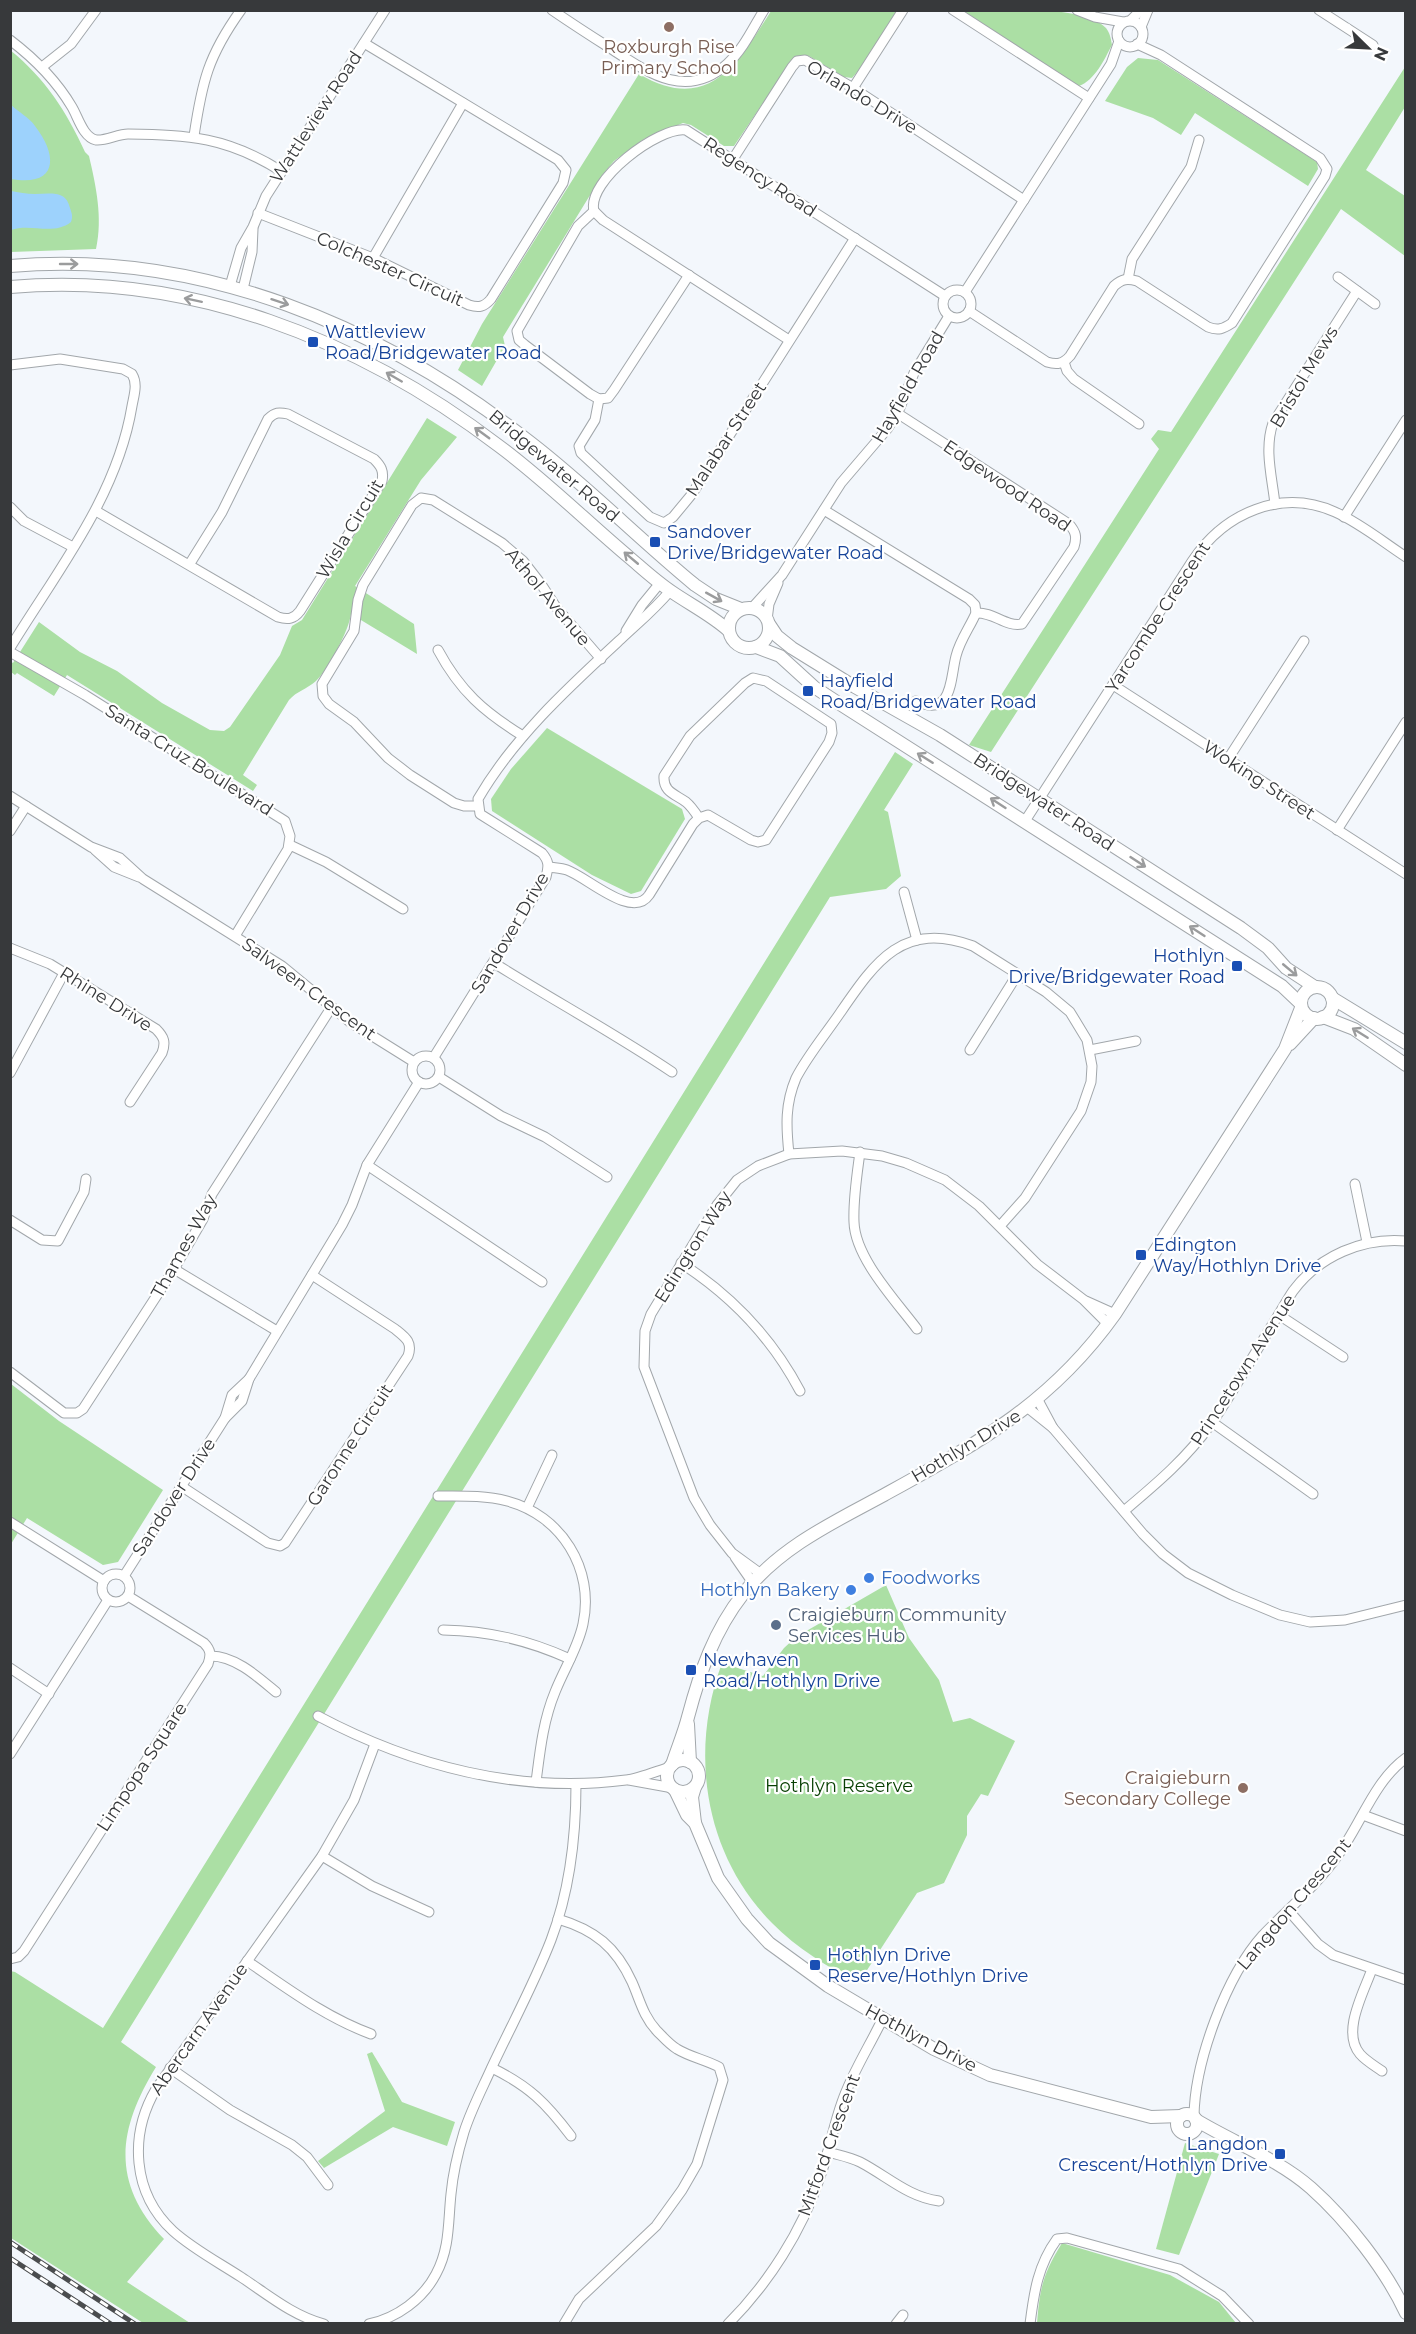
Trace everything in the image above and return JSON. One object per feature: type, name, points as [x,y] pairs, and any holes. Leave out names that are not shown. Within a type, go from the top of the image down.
[{"type":"street","points":[[42,67],[71,44],[96,10]]},
{"type":"street","points":[[194,136],[204,78],[225,33],[241,10]]},
{"type":"street","name":"Wattleview Road","points":[[231,309],[237,288],[241,248],[258,213],[281,171],[385,10]]},
{"type":"street","points":[[552,10],[651,74],[678,82],[700,79],[725,66],[738,51],[764,10]]},
{"type":"street","points":[[853,88],[903,10]]},
{"type":"street","points":[[953,10],[1089,98]]},
{"type":"street","points":[[1077,10],[1095,17],[1127,21],[1142,30],[1161,55]]},
{"type":"street","points":[[965,292],[1111,63],[1117,37],[1127,21],[1141,10]]},
{"type":"street","points":[[1111,63],[1134,46],[1148,10]]},
{"type":"street","points":[[1319,10],[1373,45]]},
{"type":"street","points":[[969,311],[1055,365],[1064,362],[1114,286],[1128,279],[1137,281],[1208,327],[1215,330],[1224,328],[1232,323],[1325,176],[1327,169],[1320,158],[1161,55],[1134,46],[1124,46],[1095,17]]},
{"type":"street","points":[[10,40],[42,67],[66,97],[88,136],[97,140],[121,134],[194,136],[241,149],[281,171]]},
{"type":"street","name":"Colchester Circuit","points":[[258,213],[373,258],[477,308],[485,306],[563,183],[566,170],[563,165],[364,43]]},
{"type":"street","name":"Orlando Drive","points":[[733,159],[792,67],[797,61],[809,62],[853,88],[1024,200]]},
{"type":"street","points":[[373,258],[463,103]]},
{"type":"street","name":"Regency Road","points":[[594,211],[594,200],[616,168],[638,149],[676,130],[683,129],[945,296]]},
{"type":"street","points":[[1128,279],[1132,259],[1191,167],[1199,140]]},
{"type":"street","points":[[689,275],[608,398],[599,399],[519,340],[517,332],[578,226],[594,211],[789,340]]},
{"type":"street","name":"Malabar Street","points":[[599,399],[595,420],[579,446],[581,453],[650,517],[664,523],[677,513],[692,494],[855,238]]},
{"type":"street","name":"Bridgewater Road","points":[[10,266],[82,264],[140,268],[237,288],[297,308],[349,330],[474,400],[547,456],[683,575],[716,599],[747,608]]},
{"type":"street","points":[[1338,277],[1375,304]]},
{"type":"street","name":"Bridgewater Road","points":[[10,287],[79,286],[134,290],[231,309],[289,327],[334,346],[391,375],[462,419],[546,483],[665,587],[713,617],[728,630]]},
{"type":"street","points":[[953,290],[965,292],[970,300],[969,311],[961,317],[949,316],[944,308],[945,296],[953,290]]},
{"type":"street","name":"Bristol Mews","points":[[1275,504],[1269,451],[1273,423],[1357,291]]},
{"type":"street","name":"Hayfield Road","points":[[768,622],[769,604],[782,575],[842,483],[875,446],[897,414],[914,373],[949,316]]},
{"type":"street","points":[[10,365],[47,359],[123,369],[134,378],[135,388],[123,447],[96,511],[10,650]]},
{"type":"street","points":[[1064,362],[1067,371],[1074,379],[1139,424]]},
{"type":"street","name":"Wisla Circuit","points":[[96,511],[278,617],[286,619],[295,617],[382,481],[383,473],[380,464],[288,414],[273,413],[222,512],[189,565]]},
{"type":"street","name":"Edgewood Road","points":[[897,414],[1069,524],[1075,531],[1074,547],[1022,624],[1013,626],[986,612],[976,613]]},
{"type":"street","points":[[1344,517],[1406,420]]},
{"type":"street","name":"Athol Avenue","points":[[477,806],[454,803],[410,775],[388,758],[354,722],[325,700],[321,690],[325,678],[354,631],[358,600],[363,585],[412,505],[421,498],[434,500],[502,543],[523,561],[542,584],[556,607],[601,659]]},
{"type":"street","name":"Yarcombe Crescent","points":[[1025,821],[1207,542],[1236,517],[1275,504],[1314,505],[1344,517],[1406,556]]},
{"type":"street","points":[[10,507],[24,521],[73,548]]},
{"type":"street","points":[[824,510],[969,599],[975,605],[976,613],[961,642],[945,705],[924,705],[916,701]]},
{"type":"street","points":[[665,587],[673,567]]},
{"type":"street","points":[[477,806],[488,784],[523,736],[554,702],[622,638],[642,605],[683,575]]},
{"type":"street","name":"Hayfield Road","points":[[747,608],[782,575]]},
{"type":"street","points":[[747,608],[764,614],[768,622],[766,638],[750,648],[733,641],[728,630],[730,618],[747,608]]},
{"type":"street","name":"Bridgewater Road","points":[[768,622],[777,636],[792,648],[940,735],[1255,938],[1268,948],[1286,968],[1315,987]]},
{"type":"street","points":[[1228,759],[1304,641]]},
{"type":"street","name":"Bridgewater Road","points":[[756,646],[780,656],[809,682],[837,702],[1282,986],[1301,1006]]},
{"type":"street","name":"Santa Cruz Boulevard","points":[[10,650],[281,817],[289,830],[290,846]]},
{"type":"street","points":[[438,650],[451,674],[480,706],[523,736]]},
{"type":"street","points":[[549,867],[565,869],[610,895],[635,904],[641,903],[649,895],[699,818],[708,815],[751,840],[758,842],[766,840],[829,742],[832,733],[831,724],[766,681],[753,678],[745,683],[690,736],[664,776],[667,789],[686,802],[699,818]]},
{"type":"street","name":"Woking Street","points":[[1113,685],[1406,874]]},
{"type":"street","points":[[1337,830],[1406,722]]},
{"type":"street","name":"Salween Crescent","points":[[10,796],[91,846],[120,858],[143,879],[289,972],[331,1008],[414,1062]]},
{"type":"street","points":[[10,831],[26,806]]},
{"type":"street","name":"Sandover Drive","points":[[434,1057],[494,963],[546,877],[549,867],[548,860],[542,854],[480,814],[477,806]]},
{"type":"street","points":[[235,936],[290,846],[326,862],[403,909]]},
{"type":"street","points":[[904,892],[916,940]]},
{"type":"street","points":[[789,1154],[785,1122],[790,1092],[803,1065],[872,969],[899,947],[916,940],[936,938],[973,946],[1059,1002],[1070,1012],[1083,1030],[1090,1050],[1091,1082],[1081,1111],[1025,1198],[1000,1226]]},
{"type":"street","name":"Rhine Drive","points":[[10,948],[33,956],[64,973],[156,1029],[163,1036],[165,1045],[162,1053],[130,1102]]},
{"type":"street","points":[[494,963],[601,1026],[672,1072]]},
{"type":"street","points":[[10,1073],[64,973]]},
{"type":"street","points":[[970,1050],[1017,975]]},
{"type":"street","points":[[1406,1042],[1332,998],[1325,989],[1315,987],[1303,994],[1301,1006],[1306,1015],[1354,1029],[1406,1065]]},
{"type":"street","points":[[1318,1018],[1332,1007],[1332,998]]},
{"type":"street","name":"Hothlyn Drive","points":[[671,1766],[688,1720],[702,1666],[710,1648],[733,1607],[757,1578],[782,1555],[807,1538],[965,1450],[1033,1404],[1088,1349],[1111,1319],[1285,1049],[1301,1006]]},
{"type":"street","name":"Thames Way","points":[[10,1372],[64,1413],[77,1413],[89,1399],[174,1269],[203,1220],[212,1194],[331,1008]]},
{"type":"street","name":"Hothlyn Drive","points":[[1285,1049],[1318,1018]]},
{"type":"street","points":[[1090,1050],[1136,1041]]},
{"type":"street","points":[[422,1056],[434,1057],[440,1065],[439,1077],[431,1083],[419,1082],[413,1074],[414,1062],[422,1056]]},
{"type":"street","points":[[439,1077],[501,1116],[555,1143],[607,1177]]},
{"type":"street","name":"Sandover Drive","points":[[124,1576],[225,1418],[242,1401],[249,1379],[352,1205],[367,1165],[419,1082]]},
{"type":"street","name":"Edington Way","points":[[757,1578],[710,1526],[694,1498],[644,1367],[645,1331],[651,1314],[717,1205],[736,1180],[758,1166],[789,1154],[826,1151],[860,1152],[906,1163],[945,1180],[979,1206],[1037,1264],[1111,1319]]},
{"type":"street","points":[[860,1152],[854,1223],[857,1241],[874,1271],[917,1329]]},
{"type":"street","points":[[367,1165],[542,1282]]},
{"type":"street","points":[[10,1220],[42,1240],[57,1241],[70,1222],[84,1192],[86,1179]]},
{"type":"street","points":[[1355,1184],[1367,1242]]},
{"type":"street","name":"Princetown Avenue","points":[[1124,1511],[1187,1455],[1212,1422],[1294,1290],[1317,1266],[1345,1250],[1367,1242],[1406,1241]]},
{"type":"street","points":[[681,1263],[720,1291],[751,1320],[783,1361],[800,1391]]},
{"type":"street","points":[[174,1269],[277,1331]]},
{"type":"street","name":"Garonne Circuit","points":[[181,1486],[268,1543],[280,1546],[285,1543],[408,1356],[410,1344],[401,1334],[312,1275]]},
{"type":"street","points":[[1279,1315],[1343,1357]]},
{"type":"street","points":[[1033,1404],[1163,1554],[1188,1573],[1280,1615],[1310,1622],[1345,1620],[1406,1605]]},
{"type":"street","points":[[1212,1422],[1313,1494]]},
{"type":"street","points":[[527,1508],[552,1455]]},
{"type":"street","points":[[438,1496],[490,1498],[527,1508],[544,1519],[565,1539],[576,1556],[583,1577],[585,1617],[579,1640],[549,1709],[541,1742],[536,1782]]},
{"type":"street","points":[[10,1522],[104,1581]]},
{"type":"street","points":[[111,1575],[124,1576],[130,1584],[128,1596],[120,1602],[108,1600],[102,1593],[104,1581],[111,1575]]},
{"type":"street","points":[[128,1596],[204,1644],[211,1656],[220,1656],[230,1660],[276,1692]]},
{"type":"street","points":[[10,1754],[108,1600]]},
{"type":"street","points":[[443,1630],[490,1633],[514,1638],[546,1648],[570,1659]]},
{"type":"street","name":"Limpopa Square","points":[[10,1959],[24,1952],[211,1656]]},
{"type":"street","points":[[10,1668],[49,1694]]},
{"type":"street","points":[[318,1716],[375,1744],[462,1772],[536,1782],[576,1784],[629,1780],[671,1766],[681,1760],[690,1762],[698,1771],[699,1779],[695,1787],[688,1791],[629,1780]]},
{"type":"street","name":"Hothlyn Drive","points":[[688,1720],[690,1762]]},
{"type":"street","name":"Abercarn Avenue","points":[[324,2324],[299,2314],[191,2244],[166,2224],[152,2205],[139,2168],[138,2132],[149,2100],[170,2068],[322,1856],[354,1800],[375,1744]]},
{"type":"street","name":"Langdon Crescent","points":[[1188,2121],[1210,2038],[1236,1973],[1262,1937],[1334,1861],[1382,1782],[1406,1758]]},
{"type":"street","points":[[671,1766],[668,1777],[674,1789]]},
{"type":"street","points":[[369,2324],[408,2306],[430,2283],[439,2268],[448,2240],[458,2153],[470,2115],[545,1953],[558,1919],[573,1850],[576,1784]]},
{"type":"street","name":"Hothlyn Drive","points":[[695,1787],[692,1797],[695,1823],[718,1878],[747,1919],[769,1943],[803,1969],[882,2020],[934,2049],[990,2075],[1156,2118],[1188,2121],[1267,2158],[1311,2188],[1362,2243],[1396,2293],[1406,2313]]},
{"type":"street","name":"Hothlyn Drive","points":[[674,1789],[687,1815],[695,1823]]},
{"type":"street","points":[[1364,1815],[1406,1831]]},
{"type":"street","points":[[322,1856],[372,1886],[429,1912]]},
{"type":"street","points":[[1288,1910],[1318,1944],[1333,1955],[1406,1980]]},
{"type":"street","points":[[558,1919],[584,1929],[606,1942],[619,1959],[632,1983],[641,2009],[656,2030],[677,2049],[719,2067],[723,2080],[697,2164],[682,2190],[656,2226],[579,2299],[564,2324]]},
{"type":"street","points":[[247,1961],[322,2012],[371,2034]]},
{"type":"street","points":[[1372,1970],[1354,2022],[1353,2038],[1361,2055],[1382,2071]]},
{"type":"street","name":"Mitford Crescent","points":[[728,2324],[762,2284],[793,2237],[810,2205],[842,2101],[882,2020]]},
{"type":"street","points":[[170,2068],[230,2110],[292,2145],[307,2157],[328,2184]]},
{"type":"street","points":[[492,2068],[529,2089],[551,2109],[571,2136]]},
{"type":"street","points":[[828,2152],[859,2161],[913,2195],[939,2201]]},
{"type":"street","points":[[1030,2324],[1035,2286],[1057,2238],[1066,2238],[1179,2269],[1222,2296],[1250,2324]]},
{"type":"street","points":[[896,2324],[903,2315]]},
{"type":"green space","points":[[1037,10],[1078,15],[1094,20],[1106,28],[1112,45],[1090,79],[1079,86],[961,11]]},
{"type":"green space","points":[[771,11],[897,11],[852,78],[844,77],[809,56],[794,57],[734,146],[724,146],[691,125],[683,123],[644,139],[614,161],[603,174],[503,337],[505,346],[482,386],[458,370],[482,324],[639,74],[663,85],[685,89],[703,86],[719,77],[733,65]]},
{"type":"green space","points":[[10,50],[34,72],[54,97],[89,156],[99,214],[96,249],[11,252]]},
{"type":"green space","points":[[1138,58],[1158,60],[1317,162],[1318,169],[1308,186],[1195,113],[1181,135],[1153,118],[1105,101],[1127,67]]},
{"type":"green space","points":[[1405,67],[1405,107],[1366,170],[1405,196],[1405,256],[1341,209],[991,752],[969,745],[1159,449],[1151,439],[1158,430],[1171,432]]},
{"type":"green space","points":[[427,418],[457,437],[421,480],[355,586],[414,624],[417,654],[351,614],[342,639],[321,676],[289,700],[243,775],[257,785],[253,791],[67,675],[54,696],[17,673],[15,675],[11,672],[10,661],[13,663],[39,622],[80,652],[117,671],[162,703],[210,730],[224,731],[230,727],[280,655],[292,626],[302,620]]},
{"type":"green space","points":[[547,728],[682,809],[685,819],[641,891],[631,894],[592,875],[492,811],[491,799],[511,769]]},
{"type":"green space","points":[[895,752],[913,764],[884,810],[888,812],[901,876],[886,889],[830,897],[121,2042],[156,2067],[134,2112],[128,2134],[126,2155],[128,2176],[135,2197],[147,2218],[164,2239],[127,2282],[190,2323],[143,2323],[11,2238],[10,1971],[103,2028]]},
{"type":"green space","points":[[11,1384],[59,1421],[163,1490],[118,1562],[103,1565],[27,1518],[11,1544]]},
{"type":"green space","name":"Hothlyn Reserve","points":[[886,1585],[909,1638],[939,1680],[953,1722],[970,1718],[1015,1741],[988,1796],[981,1794],[967,1816],[967,1835],[944,1883],[917,1893],[858,1984],[813,1957],[792,1941],[772,1923],[749,1896],[731,1866],[718,1834],[709,1800],[705,1766],[706,1731],[712,1697],[722,1663],[763,1676],[784,1648],[796,1637]]},
{"type":"green space","points":[[372,2052],[402,2102],[455,2122],[447,2146],[393,2127],[324,2168],[318,2161],[385,2111],[367,2054]]},
{"type":"green space","points":[[1185,2143],[1219,2154],[1179,2255],[1156,2249]]},
{"type":"green space","points":[[1062,2243],[1170,2275],[1219,2302],[1236,2323],[1037,2323],[1044,2281],[1050,2264]]},
{"type":"water","points":[[10,104],[33,123],[48,148],[49,167],[45,174],[38,178],[11,179]]},
{"type":"water","points":[[11,191],[57,194],[65,198],[72,215],[71,222],[57,228],[11,230]]},
{"type":"railway","points":[[10,2242],[135,2324]]},
{"type":"railway","points":[[10,2258],[111,2324]]},
{"type":"place","name":"Roxburgh Rise Primary School","points":[[669,27]]},
{"type":"place","name":"Wattleview Road/Bridgewater Road","points":[[313,342]]},
{"type":"place","name":"Sandover Drive/Bridgewater Road","points":[[655,542]]},
{"type":"place","name":"Hayfield Road/Bridgewater Road","points":[[808,691]]},
{"type":"place","name":"Hothlyn Drive/Bridgewater Road","points":[[1237,966]]},
{"type":"place","name":"Edington Way/Hothlyn Drive","points":[[1141,1255]]},
{"type":"place","name":"Foodworks","points":[[869,1578]]},
{"type":"place","name":"Hothlyn Bakery","points":[[851,1590]]},
{"type":"place","name":"Craigieburn Community Services Hub","points":[[776,1625]]},
{"type":"place","name":"Newhaven Road/Hothlyn Drive","points":[[691,1670]]},
{"type":"place","name":"Craigieburn Secondary College","points":[[1243,1788]]},
{"type":"place","name":"Hothlyn Drive Reserve/Hothlyn Drive","points":[[815,1965]]},
{"type":"place","name":"Langdon Crescent/Hothlyn Drive","points":[[1280,2154]]}]
